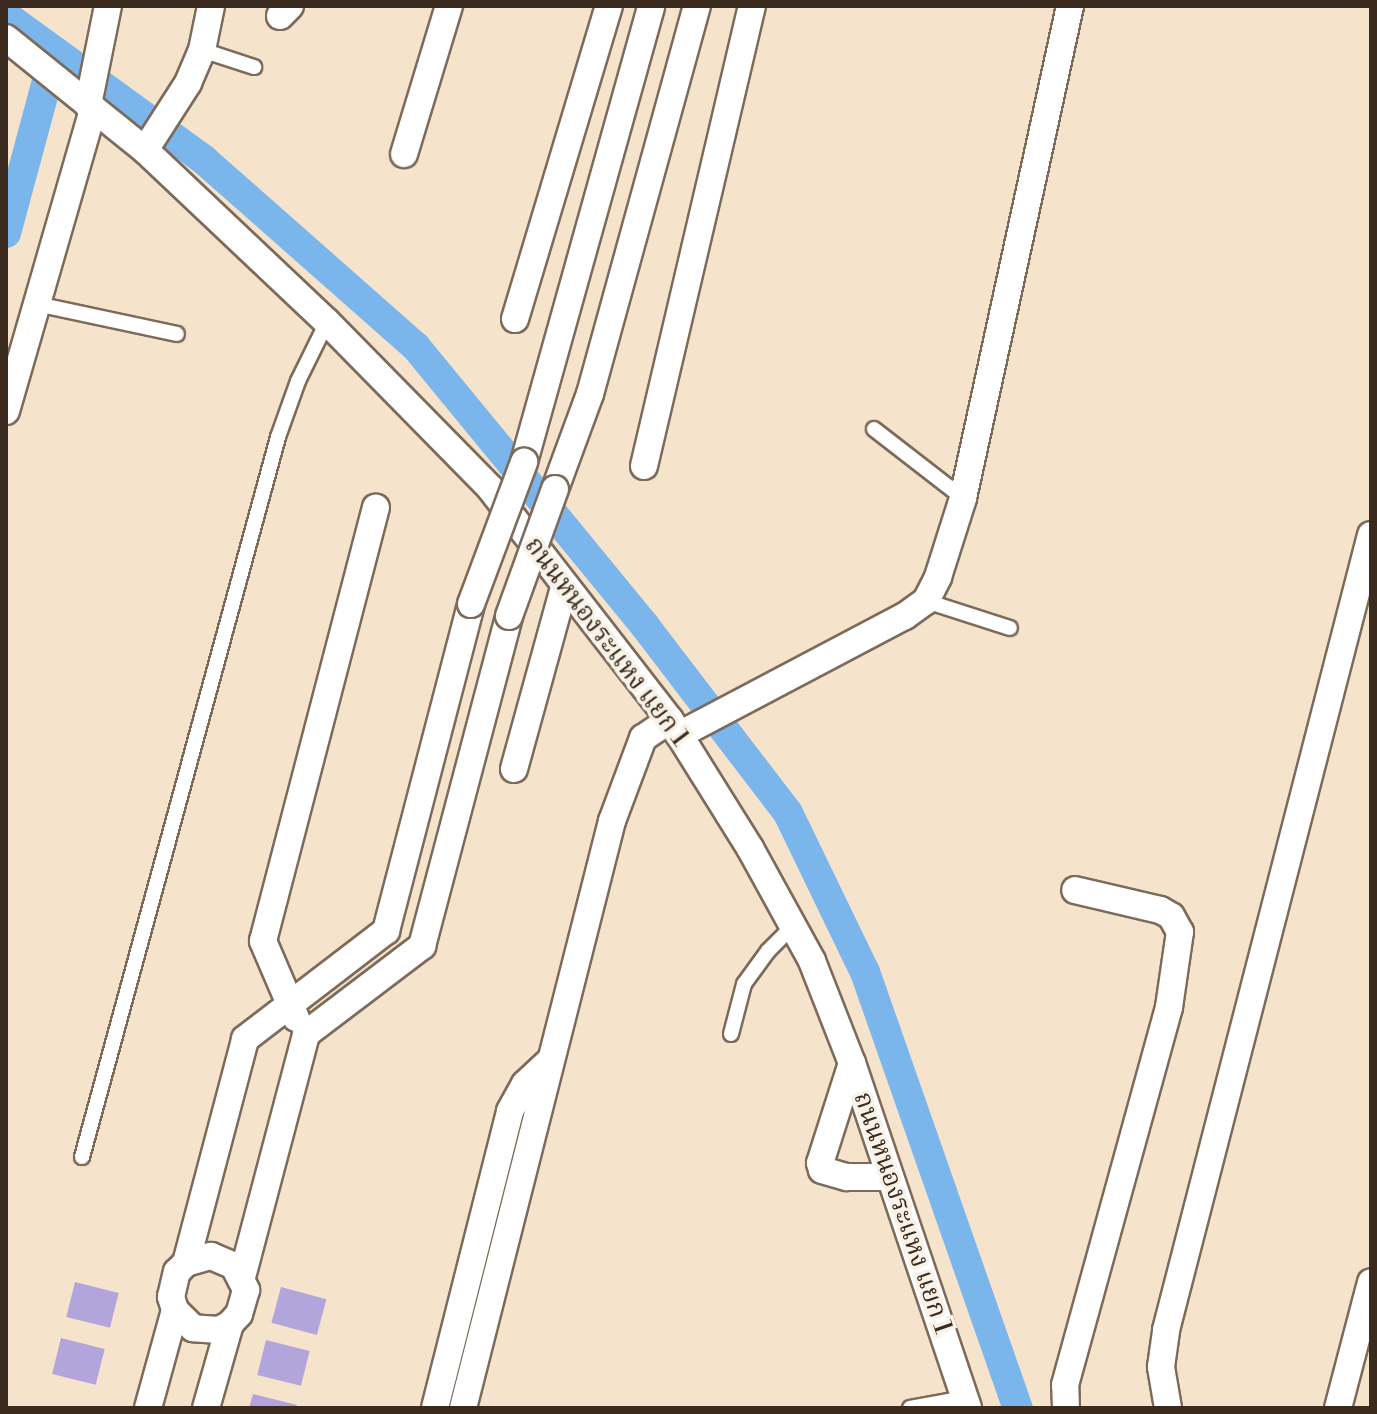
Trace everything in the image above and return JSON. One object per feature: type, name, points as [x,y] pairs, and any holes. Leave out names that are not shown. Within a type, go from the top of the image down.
[{"type":"street","points":[[6,411],[90,101],[105,37],[108,6]]},
{"type":"street","points":[[150,143],[188,83],[202,50],[211,6]]},
{"type":"street","points":[[404,154],[449,6]]},
{"type":"street","points":[[515,319],[609,6]]},
{"type":"street","points":[[148,1408],[175,1310],[172,1285],[186,1263],[245,1039],[386,931],[471,604],[524,462],[651,6]]},
{"type":"street","points":[[206,1408],[230,1324],[244,1303],[242,1277],[306,1034],[422,946],[509,616],[590,394],[697,6]]},
{"type":"street","points":[[644,466],[752,6]]},
{"type":"street","points":[[463,1408],[612,821],[643,738],[713,717],[905,616],[926,601],[938,577],[963,498],[1070,6]]},
{"type":"street","name":"ถนนหนองระแหง แยก 1","points":[[6,38],[150,143],[490,488],[674,728],[795,924],[852,1063],[888,1177],[967,1403]]},
{"type":"street","points":[[306,1034],[289,1005],[263,941],[376,507]]},
{"type":"street","points":[[1168,1408],[1161,1367],[1166,1330],[1371,535]]},
{"type":"street","points":[[514,769],[564,588]]},
{"type":"street","points":[[1066,1408],[1065,1385],[1169,1007],[1180,932],[1171,916],[1160,910],[1075,890]]},
{"type":"street","points":[[435,1408],[510,1111],[525,1084],[549,1062]]},
{"type":"street","points":[[852,1063],[820,1163],[822,1170],[847,1177],[888,1177]]},
{"type":"street","points":[[186,1263],[198,1257],[223,1259],[242,1277]]},
{"type":"street","points":[[1338,1408],[1371,1282]]},
{"type":"street","points":[[175,1310],[193,1328],[219,1330],[230,1324]]},
{"type":"lane","points":[[202,50],[254,67]]},
{"type":"lane","points":[[37,304],[177,334]]},
{"type":"lane","points":[[82,1157],[278,437],[298,381],[327,322]]},
{"type":"lane","points":[[874,429],[963,498]]},
{"type":"lane","points":[[926,601],[1010,628]]},
{"type":"lane","points":[[731,1034],[744,984],[768,951],[795,924]]},
{"type":"lane","points":[[910,1408],[967,1403]]},
{"type":"building","points":[[75,1282],[119,1293],[110,1328],[66,1317]]},
{"type":"building","points":[[281,1287],[326,1299],[317,1335],[271,1323]]},
{"type":"building","points":[[61,1338],[105,1349],[96,1385],[52,1374]]},
{"type":"building","points":[[266,1340],[310,1351],[301,1386],[257,1375]]},
{"type":"building","points":[[253,1394],[297,1405],[296,1408],[249,1408]]},
{"type":"waterway","points":[[6,16],[204,160],[416,347],[645,626],[788,813],[865,972],[1018,1408]]},
{"type":"waterway","points":[[6,233],[55,51]]}]
